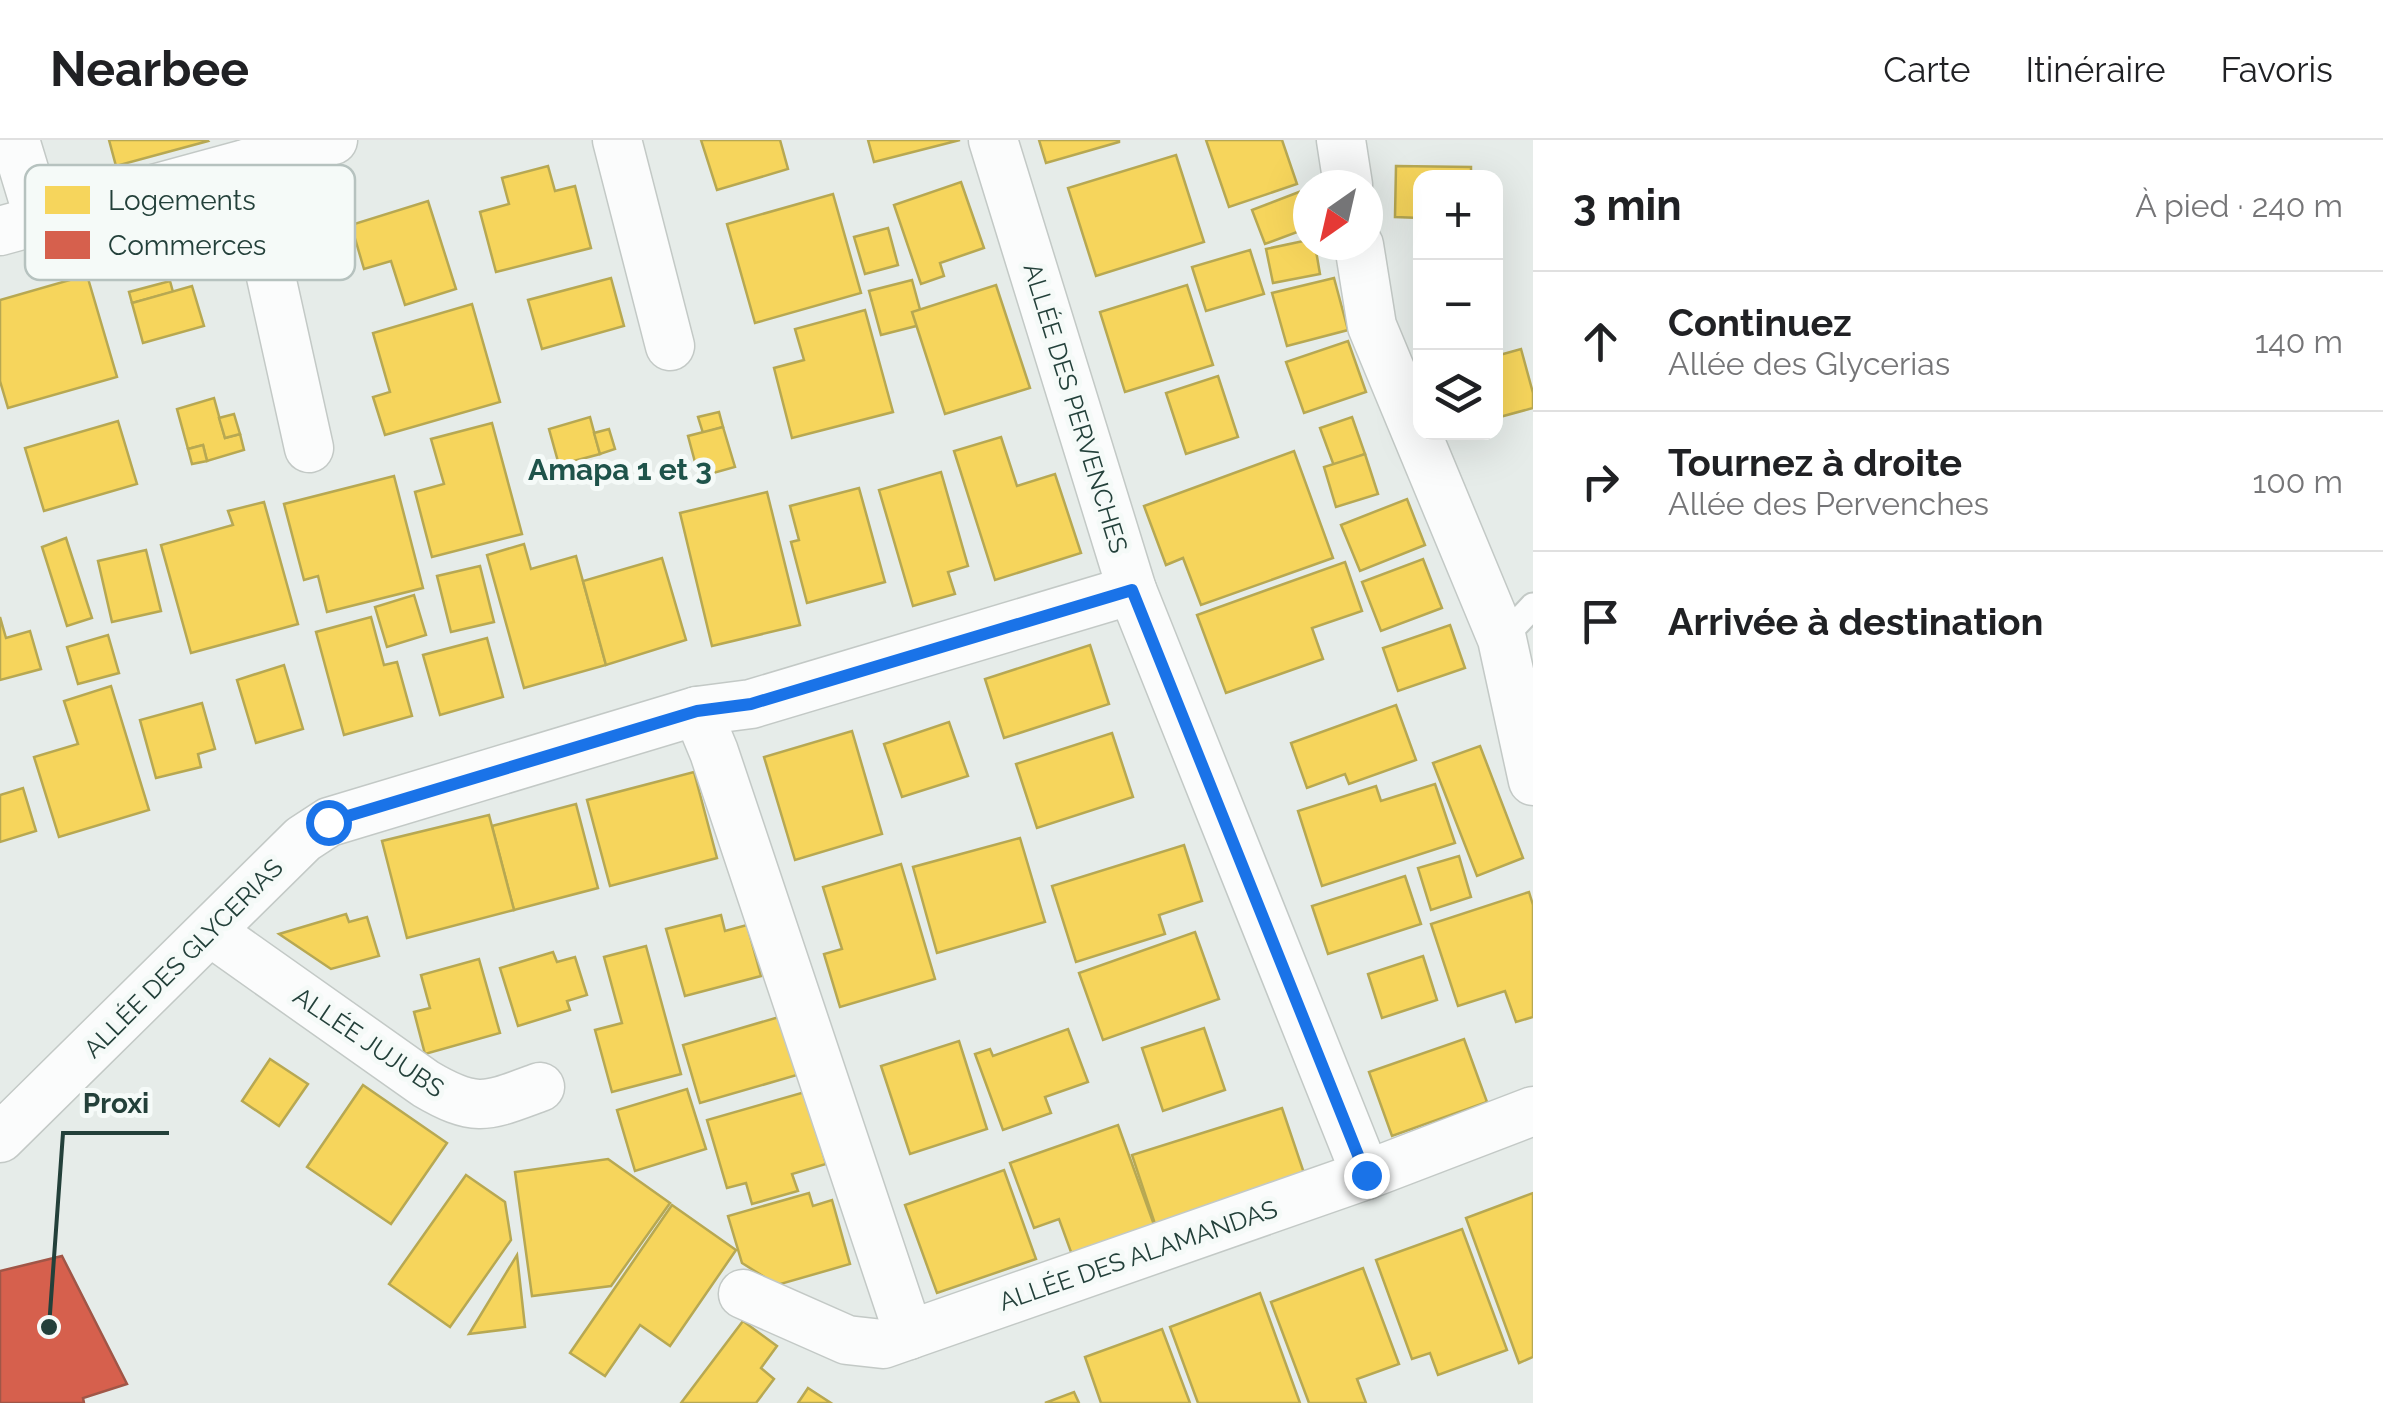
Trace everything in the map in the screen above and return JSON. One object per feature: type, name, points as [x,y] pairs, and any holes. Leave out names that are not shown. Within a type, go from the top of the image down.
[{"type":"street","points":[[16,140],[20,225]]},
{"type":"street","points":[[242,165],[333,140]]},
{"type":"street","points":[[617,140],[670,346]]},
{"type":"street","name":"ALLÉE DES PERVENCHES","points":[[993,140],[1132,590],[1366,1175]]},
{"type":"street","points":[[1341,140],[1346,170]]},
{"type":"street","points":[[1361,260],[1372,326],[1518,623],[1533,781]]},
{"type":"street","points":[[271,280],[308,448]]},
{"type":"street","name":"ALLÉE DES GLYCERIAS","points":[[0,1138],[303,838],[328,822],[697,711],[751,704],[1132,590]]},
{"type":"street","points":[[697,711],[721,770],[909,1335]]},
{"type":"street","name":"ALLÉE JUJUBS","points":[[211,932],[426,1084],[459,1102],[494,1104],[540,1088]]},
{"type":"street","name":"ALLÉE DES ALAMANDAS","points":[[743,1294],[847,1340],[883,1344],[1366,1175],[1533,1111]]},
{"type":"building: Logements","points":[[109,140],[208,141],[120,165],[116,165]]},
{"type":"building: Logements","points":[[701,140],[780,140],[788,169],[717,190]]},
{"type":"building: Logements","points":[[868,140],[960,140],[874,162]]},
{"type":"building: Logements","points":[[1039,140],[1119,140],[1119,142],[1046,163]]},
{"type":"building: Logements","points":[[1206,140],[1282,140],[1293,172],[1293,185],[1229,207]]},
{"type":"building: Logements","points":[[1176,155],[1204,242],[1096,276],[1068,188]]},
{"type":"building: Logements","points":[[548,166],[555,191],[575,186],[591,248],[496,272],[480,212],[509,204],[502,178]]},
{"type":"building: Logements","points":[[1396,166],[1471,167],[1413,170],[1413,218],[1395,217]]},
{"type":"building: Logements","points":[[961,182],[984,248],[940,263],[944,276],[921,284],[894,205]]},
{"type":"building: Logements","points":[[833,194],[861,293],[755,323],[727,224]]},
{"type":"building: Logements","points":[[1293,194],[1293,234],[1265,244],[1252,210]]},
{"type":"building: Logements","points":[[428,201],[456,289],[405,305],[391,261],[364,269],[355,224]]},
{"type":"building: Logements","points":[[888,228],[898,265],[865,274],[854,237]]},
{"type":"building: Logements","points":[[1293,243],[1293,260],[1318,260],[1320,274],[1273,283],[1266,249]]},
{"type":"building: Logements","points":[[1250,250],[1264,294],[1206,311],[1192,267]]},
{"type":"building: Logements","points":[[611,278],[624,326],[542,349],[528,300]]},
{"type":"building: Logements","points":[[1334,278],[1348,330],[1287,346],[1272,293]]},
{"type":"building: Logements","points":[[70,280],[88,280],[117,377],[8,408],[0,381],[0,300]]},
{"type":"building: Logements","points":[[912,280],[924,324],[881,335],[869,291]]},
{"type":"building: Logements","points":[[170,281],[173,292],[132,303],[129,292]]},
{"type":"building: Logements","points":[[996,285],[1030,388],[945,414],[912,312]]},
{"type":"building: Logements","points":[[1187,285],[1213,365],[1125,392],[1100,312]]},
{"type":"building: Logements","points":[[192,286],[204,326],[143,343],[132,303]]},
{"type":"building: Logements","points":[[472,304],[500,402],[385,435],[373,397],[390,392],[373,333]]},
{"type":"building: Logements","points":[[865,310],[893,412],[792,438],[774,368],[804,360],[795,329]]},
{"type":"building: Logements","points":[[1348,341],[1366,392],[1304,413],[1286,362]]},
{"type":"building: Logements","points":[[1521,349],[1533,408],[1503,416],[1503,354]]},
{"type":"building: Logements","points":[[1218,376],[1238,437],[1186,454],[1166,393]]},
{"type":"building: Logements","points":[[214,398],[225,438],[240,434],[244,450],[207,461],[203,445],[188,449],[177,409]]},
{"type":"building: Logements","points":[[719,412],[723,427],[703,433],[698,417]]},
{"type":"building: Logements","points":[[234,414],[240,434],[225,438],[219,418]]},
{"type":"building: Logements","points":[[590,417],[600,454],[559,465],[549,429]]},
{"type":"building: Logements","points":[[1352,417],[1365,454],[1334,466],[1320,428]]},
{"type":"building: Logements","points":[[118,421],[137,484],[44,511],[25,448]]},
{"type":"building: Logements","points":[[492,423],[522,534],[432,557],[415,492],[444,484],[431,439]]},
{"type":"building: Logements","points":[[723,427],[735,467],[699,477],[688,436]]},
{"type":"building: Logements","points":[[609,429],[615,449],[600,454],[594,433]]},
{"type":"building: Logements","points":[[1001,437],[1017,486],[1055,474],[1081,553],[995,580],[954,451]]},
{"type":"building: Logements","points":[[203,445],[207,461],[192,464],[188,449]]},
{"type":"building: Logements","points":[[1294,451],[1333,558],[1201,605],[1183,558],[1166,565],[1144,506]]},
{"type":"building: Logements","points":[[1365,454],[1378,494],[1336,507],[1324,467]]},
{"type":"building: Logements","points":[[941,472],[968,566],[948,572],[955,594],[913,606],[879,490]]},
{"type":"building: Logements","points":[[394,476],[423,588],[327,612],[318,576],[304,580],[284,504]]},
{"type":"building: Logements","points":[[859,488],[885,582],[807,603],[791,542],[799,540],[790,506]]},
{"type":"building: Logements","points":[[767,492],[800,625],[712,646],[680,513]]},
{"type":"building: Logements","points":[[1407,499],[1425,545],[1360,571],[1341,525]]},
{"type":"building: Logements","points":[[264,502],[298,624],[191,653],[161,545],[233,525],[228,511]]},
{"type":"building: Logements","points":[[66,538],[92,618],[67,626],[42,547]]},
{"type":"building: Logements","points":[[524,544],[531,569],[576,556],[606,665],[524,688],[487,555]]},
{"type":"building: Logements","points":[[146,550],[161,611],[112,622],[98,561]]},
{"type":"building: Logements","points":[[662,558],[686,640],[606,665],[583,581]]},
{"type":"building: Logements","points":[[1423,559],[1442,608],[1381,631],[1362,582]]},
{"type":"building: Logements","points":[[1345,562],[1362,611],[1312,628],[1323,659],[1226,693],[1197,615]]},
{"type":"building: Logements","points":[[480,566],[494,622],[451,632],[437,576]]},
{"type":"building: Logements","points":[[414,595],[426,635],[387,647],[375,607]]},
{"type":"building: Logements","points":[[0,617],[6,638],[30,631],[41,669],[0,680]]},
{"type":"building: Logements","points":[[371,617],[384,665],[397,662],[412,716],[344,735],[316,632]]},
{"type":"building: Logements","points":[[1450,625],[1465,668],[1398,691],[1383,648]]},
{"type":"building: Logements","points":[[108,635],[119,673],[78,684],[67,647]]},
{"type":"building: Logements","points":[[487,638],[503,697],[440,715],[423,655]]},
{"type":"building: Logements","points":[[1090,645],[1109,704],[1004,738],[985,679]]},
{"type":"building: Logements","points":[[284,665],[303,729],[256,743],[237,680]]},
{"type":"building: Logements","points":[[111,686],[149,810],[59,837],[34,757],[78,744],[64,701]]},
{"type":"building: Logements","points":[[202,703],[215,749],[198,754],[201,767],[156,778],[140,720]]},
{"type":"building: Logements","points":[[1396,705],[1416,760],[1349,784],[1345,774],[1307,788],[1291,743]]},
{"type":"building: Logements","points":[[949,722],[968,776],[902,797],[884,744]]},
{"type":"building: Logements","points":[[852,731],[882,834],[795,860],[764,757]]},
{"type":"building: Logements","points":[[1112,733],[1133,797],[1037,828],[1016,764]]},
{"type":"building: Logements","points":[[1480,746],[1523,858],[1477,876],[1433,763]]},
{"type":"building: Logements","points":[[694,772],[717,858],[610,886],[587,800]]},
{"type":"building: Logements","points":[[1435,784],[1455,843],[1322,886],[1298,811],[1376,786],[1381,801]]},
{"type":"building: Logements","points":[[23,788],[36,831],[0,842],[0,795]]},
{"type":"building: Logements","points":[[576,804],[598,888],[514,910],[492,826]]},
{"type":"building: Logements","points":[[489,815],[514,910],[407,938],[382,841]]},
{"type":"building: Logements","points":[[1020,838],[1045,922],[937,953],[913,867]]},
{"type":"building: Logements","points":[[1184,845],[1202,901],[1159,915],[1165,934],[1076,962],[1052,886]]},
{"type":"building: Logements","points":[[1459,856],[1471,897],[1431,910],[1418,868]]},
{"type":"building: Logements","points":[[901,864],[935,979],[840,1007],[824,954],[842,949],[823,887]]},
{"type":"building: Logements","points":[[1405,876],[1421,924],[1328,954],[1312,906]]},
{"type":"building: Logements","points":[[1529,892],[1533,905],[1533,1017],[1516,1022],[1505,991],[1458,1006],[1431,924]]},
{"type":"building: Logements","points":[[346,914],[349,922],[367,917],[379,956],[331,969],[279,934]]},
{"type":"building: Logements","points":[[721,915],[725,931],[747,925],[761,976],[685,996],[666,929]]},
{"type":"building: Logements","points":[[1195,932],[1219,999],[1103,1040],[1079,973]]},
{"type":"building: Logements","points":[[646,946],[681,1074],[612,1092],[595,1030],[622,1023],[604,957]]},
{"type":"building: Logements","points":[[553,952],[557,962],[575,957],[587,995],[567,1001],[570,1010],[518,1026],[500,968]]},
{"type":"building: Logements","points":[[1423,956],[1437,1000],[1382,1018],[1368,974]]},
{"type":"building: Logements","points":[[479,959],[500,1033],[425,1054],[414,1012],[430,1008],[421,975]]},
{"type":"building: Logements","points":[[779,1017],[797,1075],[700,1103],[683,1045]]},
{"type":"building: Logements","points":[[1204,1028],[1225,1090],[1163,1111],[1142,1048]]},
{"type":"building: Logements","points":[[1068,1029],[1088,1082],[1045,1097],[1051,1113],[1003,1130],[975,1054],[990,1049],[993,1056]]},
{"type":"building: Logements","points":[[1464,1039],[1487,1102],[1392,1136],[1369,1072]]},
{"type":"building: Logements","points":[[959,1041],[987,1129],[910,1154],[881,1066]]},
{"type":"building: Logements","points":[[270,1059],[308,1084],[279,1126],[242,1101]]},
{"type":"building: Logements","points":[[363,1085],[447,1143],[391,1224],[307,1167]]},
{"type":"building: Logements","points":[[687,1089],[706,1149],[635,1171],[617,1110]]},
{"type":"building: Logements","points":[[805,1092],[826,1164],[792,1174],[798,1191],[752,1204],[746,1183],[727,1188],[707,1120]]},
{"type":"building: Logements","points":[[1282,1108],[1305,1176],[1161,1242],[1132,1155]]},
{"type":"building: Logements","points":[[1118,1125],[1157,1233],[1075,1263],[1059,1219],[1034,1228],[1010,1163]]},
{"type":"building: Logements","points":[[608,1159],[670,1203],[611,1286],[532,1296],[515,1172]]},
{"type":"building: Logements","points":[[1004,1170],[1036,1259],[937,1293],[905,1205]]},
{"type":"building: Logements","points":[[466,1175],[505,1202],[511,1240],[450,1327],[389,1284]]},
{"type":"building: Logements","points":[[809,1193],[813,1206],[832,1200],[850,1264],[777,1285],[742,1263],[728,1216]]},
{"type":"building: Logements","points":[[1533,1193],[1533,1357],[1519,1363],[1466,1218]]},
{"type":"building: Logements","points":[[672,1205],[736,1250],[670,1346],[640,1325],[605,1376],[570,1353]]},
{"type":"building: Logements","points":[[1462,1229],[1507,1350],[1438,1375],[1430,1353],[1412,1359],[1376,1260]]},
{"type":"building: Logements","points":[[517,1255],[525,1327],[469,1334]]},
{"type":"building: Logements","points":[[1363,1268],[1399,1364],[1357,1379],[1366,1403],[1309,1403],[1271,1302]]},
{"type":"building: Logements","points":[[1260,1293],[1300,1403],[1198,1403],[1170,1327]]},
{"type":"building: Logements","points":[[743,1321],[777,1346],[761,1368],[774,1379],[756,1403],[681,1403]]},
{"type":"building: Logements","points":[[1162,1329],[1190,1403],[1101,1403],[1085,1357]]},
{"type":"building: Logements","points":[[808,1388],[831,1403],[798,1403]]},
{"type":"building: Logements","points":[[1074,1392],[1079,1403],[1045,1403]]},
{"type":"building: Commerces","points":[[62,1256],[127,1384],[83,1398],[84,1403],[0,1403],[0,1271]]},
{"type":"place","name":"Proxi","points":[[49,1327]]},
{"type":"district","name":"Amapa 1 et 3","points":[[620,470]]},
{"type":"route","points":[[328,822],[697,711],[751,704],[1132,590],[1366,1175]]}]
